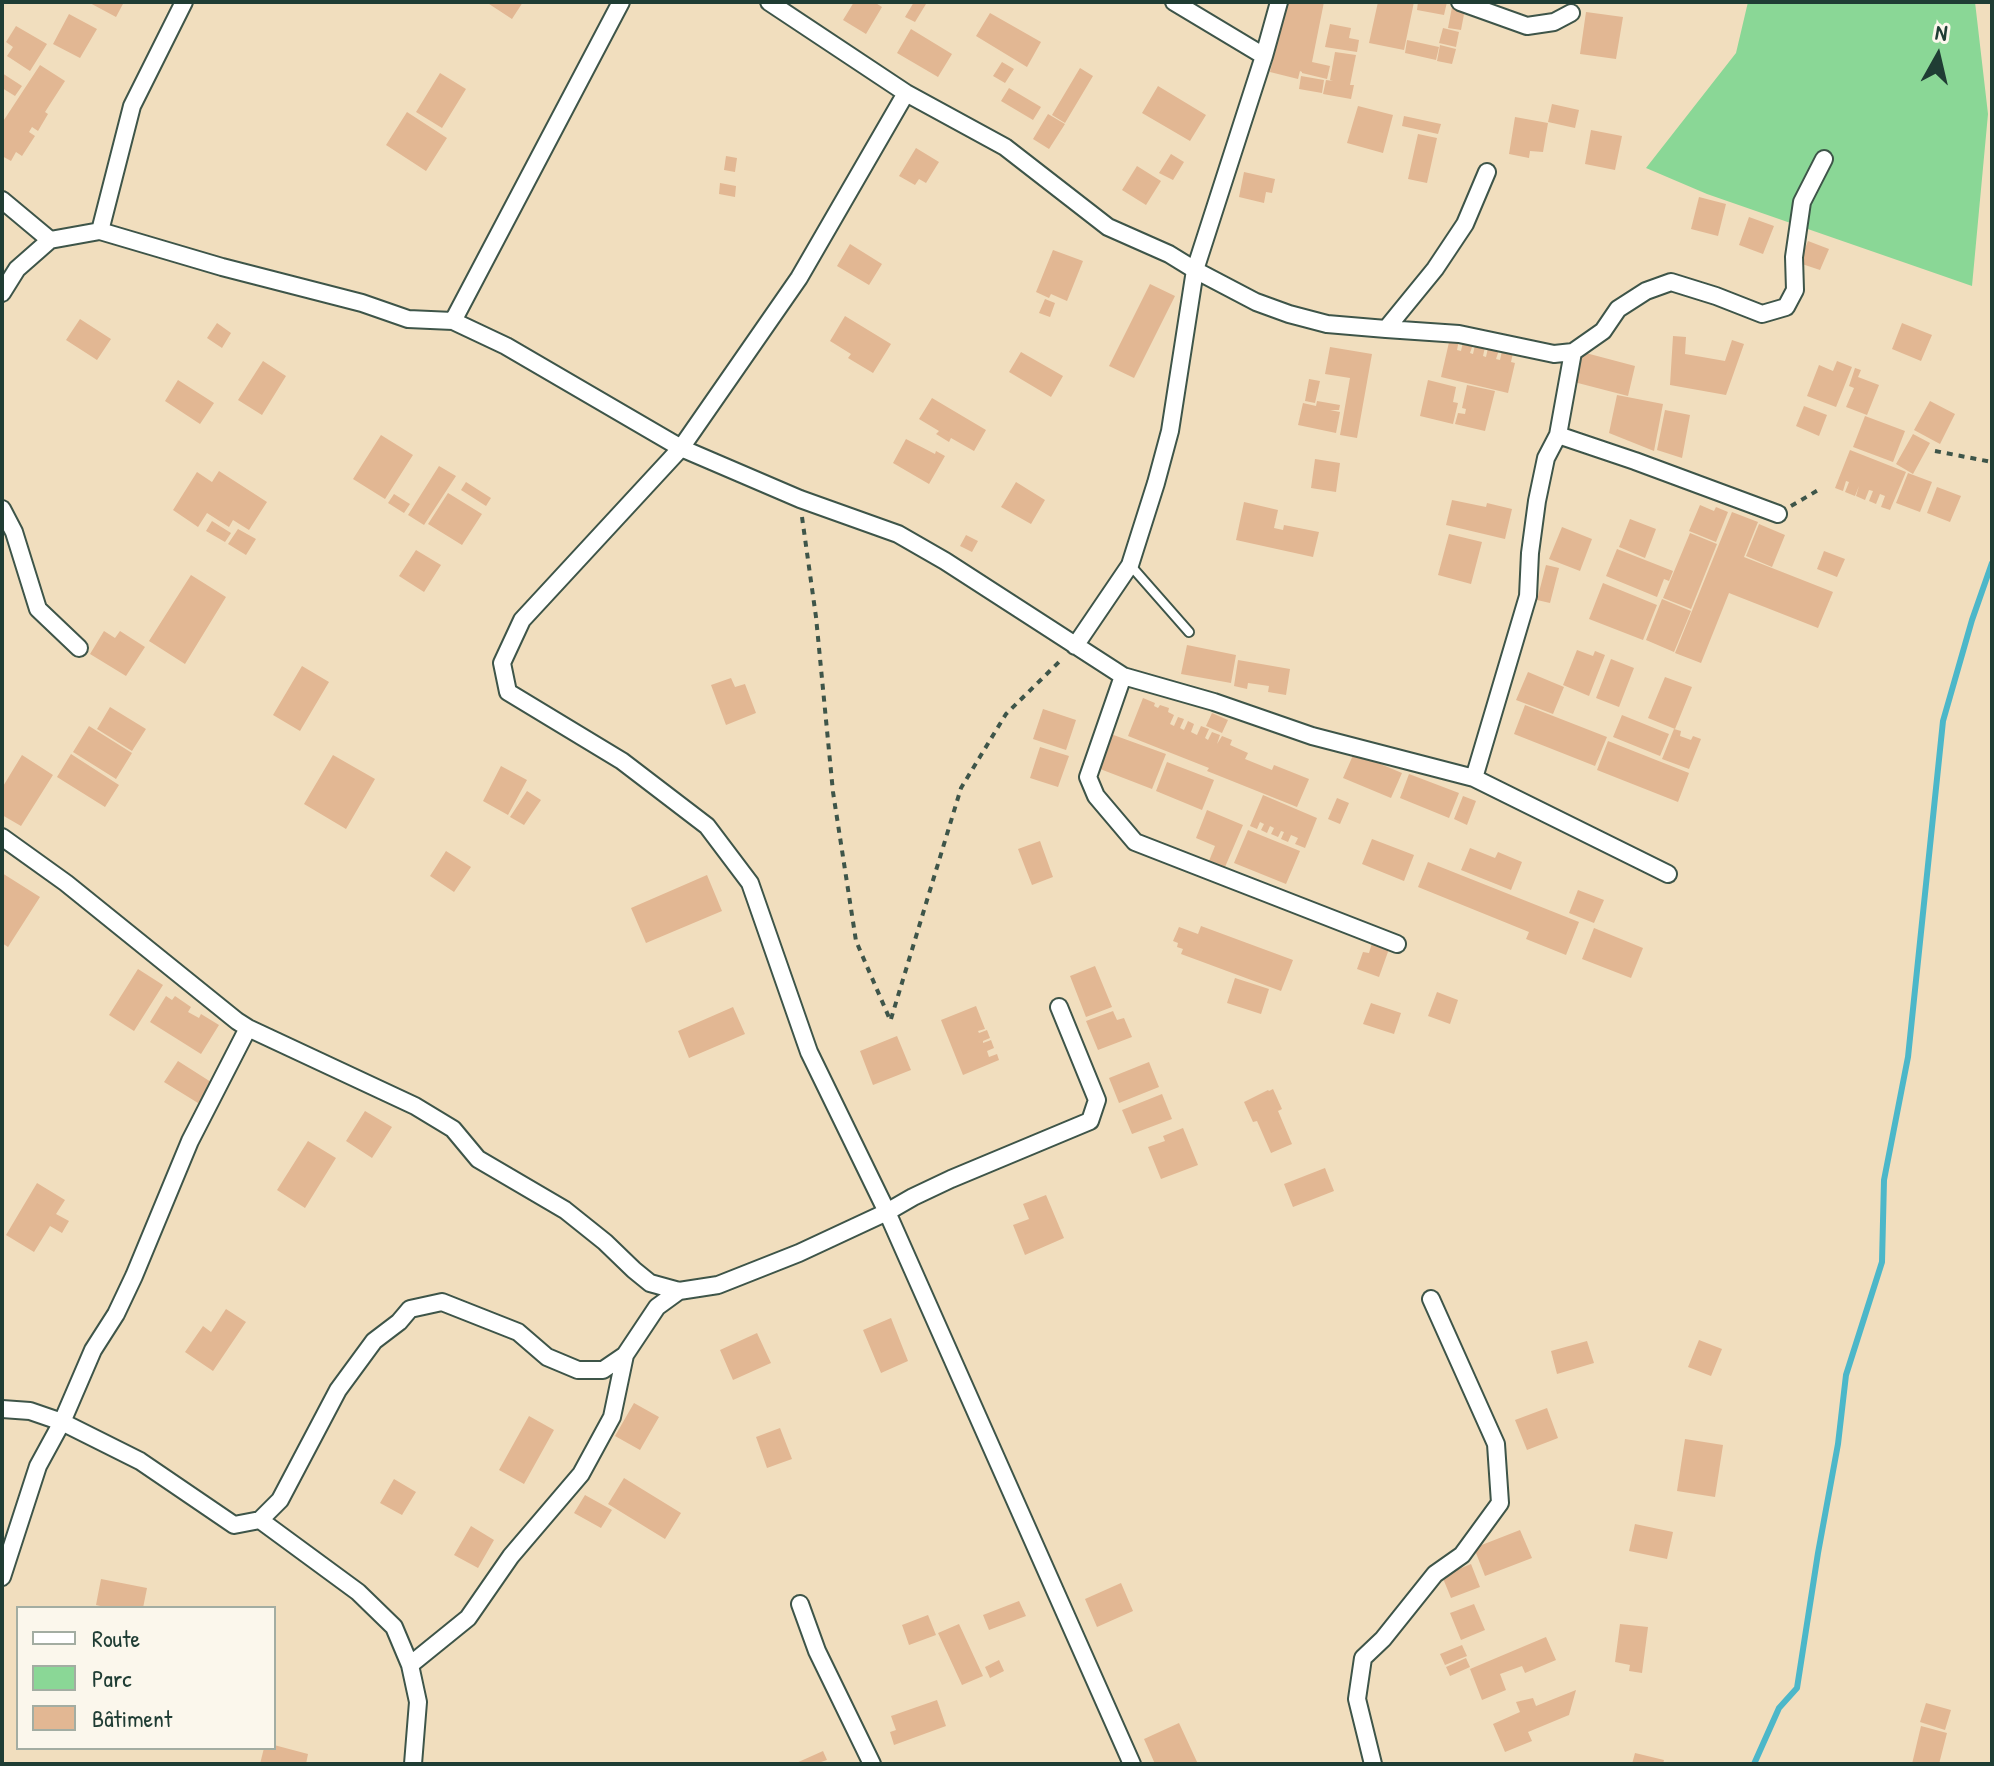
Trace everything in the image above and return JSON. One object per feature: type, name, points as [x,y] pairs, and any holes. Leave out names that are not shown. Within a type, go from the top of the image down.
[{"type":"street","points":[[100,231],[132,106],[184,2]]},
{"type":"street","points":[[453,321],[621,2]]},
{"type":"street","points":[[769,2],[906,93],[1005,147],[1108,227],[1169,254],[1256,302],[1327,324],[1459,334],[1554,354],[1573,352],[1603,331],[1618,309],[1646,291],[1671,282],[1762,314],[1786,307],[1795,290],[1794,257],[1802,202],[1824,159]]},
{"type":"street","points":[[1174,2],[1264,56]]},
{"type":"street","points":[[1075,646],[1130,565],[1156,483],[1170,431],[1195,270],[1279,2]]},
{"type":"street","points":[[1460,2],[1527,26],[1554,22],[1571,13]]},
{"type":"street","points":[[906,93],[799,278],[681,448],[522,620],[502,663],[508,692],[622,761],[707,826],[750,883],[809,1052],[887,1212],[1132,1764]]},
{"type":"street","points":[[1386,329],[1435,269],[1465,224],[1487,172]]},
{"type":"street","points":[[2,200],[50,240]]},
{"type":"street","points":[[2,293],[17,269],[50,240],[100,231],[362,303],[408,319],[453,321],[506,346],[681,448],[800,499],[898,534],[1123,676],[1214,702],[1312,736],[1474,778],[1668,874]]},
{"type":"street","points":[[1474,778],[1528,596],[1537,501],[1546,458],[1558,435],[1573,352]]},
{"type":"street","points":[[1558,435],[1778,514]]},
{"type":"street","points":[[2,509],[14,532],[38,609],[79,648]]},
{"type":"street","points":[[1123,676],[1088,777],[1096,796],[1135,842],[1397,944]]},
{"type":"street","points":[[2,837],[66,883],[248,1028],[415,1106],[453,1129],[478,1159],[565,1210],[650,1283],[679,1291],[718,1285],[799,1253],[951,1179],[1090,1121],[1097,1100],[1059,1007]]},
{"type":"street","points":[[2,1577],[38,1466],[62,1422],[93,1350],[116,1314],[190,1141],[248,1028]]},
{"type":"street","points":[[410,1665],[468,1618],[511,1556],[581,1474],[612,1417],[625,1355],[657,1307],[679,1291]]},
{"type":"street","points":[[1373,1764],[1357,1699],[1363,1658],[1383,1639],[1435,1574],[1462,1555],[1500,1503],[1496,1444],[1431,1299]]},
{"type":"street","points":[[2,1409],[30,1411],[62,1422],[140,1461],[234,1525],[260,1520],[280,1500],[338,1390],[374,1341],[399,1322],[410,1309],[442,1302],[518,1332],[547,1357],[578,1370],[603,1370],[625,1355]]},
{"type":"street","points":[[260,1520],[358,1592],[394,1627],[410,1665],[418,1702],[413,1764]]},
{"type":"street","points":[[800,1604],[817,1651],[872,1764]]},
{"type":"lane","points":[[1130,565],[1189,632]]},
{"type":"path","points":[[1935,451],[1992,462]]},
{"type":"path","points":[[1778,514],[1820,489]]},
{"type":"path","points":[[800,499],[816,617],[833,792],[856,941],[891,1022],[961,788],[1006,714],[1075,646]]},
{"type":"green space","points":[[1748,2],[1975,2],[1988,114],[1972,286],[1707,194],[1646,168],[1736,53]]},
{"type":"building","points":[[88,2],[124,2],[116,17]]},
{"type":"building","points":[[486,2],[523,2],[512,19]]},
{"type":"building","points":[[854,2],[874,2],[882,7],[866,34],[843,20]]},
{"type":"building","points":[[914,2],[926,4],[915,22],[905,17]]},
{"type":"building","points":[[1286,2],[1324,2],[1312,62],[1330,66],[1327,79],[1300,71],[1298,79],[1270,72]]},
{"type":"building","points":[[1378,2],[1414,2],[1404,50],[1369,43]]},
{"type":"building","points":[[1418,2],[1447,2],[1444,15],[1417,10]]},
{"type":"building","points":[[1452,7],[1465,9],[1461,30],[1448,28]]},
{"type":"building","points":[[1586,12],[1623,17],[1616,59],[1580,54]]},
{"type":"building","points":[[990,13],[1041,42],[1027,67],[976,36]]},
{"type":"building","points":[[69,14],[97,29],[80,58],[53,44]]},
{"type":"building","points":[[1330,24],[1351,28],[1349,38],[1359,40],[1357,52],[1325,47]]},
{"type":"building","points":[[16,26],[47,44],[30,71],[7,56],[13,47],[6,42]]},
{"type":"building","points":[[1443,28],[1459,32],[1456,47],[1439,43]]},
{"type":"building","points":[[911,29],[952,54],[938,77],[897,53]]},
{"type":"building","points":[[1407,40],[1439,47],[1436,60],[1405,53]]},
{"type":"building","points":[[1440,45],[1456,49],[1452,64],[1437,61]]},
{"type":"building","points":[[1335,52],[1356,55],[1350,85],[1354,85],[1351,99],[1323,94],[1326,80],[1333,81],[1330,80]]},
{"type":"building","points":[[1002,62],[1014,69],[1005,83],[993,76]]},
{"type":"building","points":[[40,65],[65,81],[45,112],[48,114],[38,131],[32,127],[29,132],[35,136],[22,156],[16,152],[11,161],[2,156],[2,123]]},
{"type":"building","points":[[1080,68],[1093,76],[1065,123],[1052,115]]},
{"type":"building","points":[[2,73],[22,86],[15,96],[2,88]]},
{"type":"building","points":[[440,73],[466,89],[442,128],[416,112]]},
{"type":"building","points":[[1301,76],[1324,80],[1322,93],[1299,89]]},
{"type":"building","points":[[1158,86],[1206,115],[1190,141],[1142,113]]},
{"type":"building","points":[[1009,88],[1041,107],[1033,120],[1001,101]]},
{"type":"building","points":[[1552,104],[1579,110],[1575,128],[1548,122]]},
{"type":"building","points":[[1358,106],[1393,115],[1383,153],[1347,143]]},
{"type":"building","points":[[407,112],[447,138],[426,171],[386,145]]},
{"type":"building","points":[[1048,114],[1065,124],[1049,149],[1033,139]]},
{"type":"building","points":[[1404,116],[1441,124],[1438,134],[1402,126]]},
{"type":"building","points":[[1515,117],[1548,123],[1543,152],[1530,151],[1529,158],[1509,154]]},
{"type":"building","points":[[1591,130],[1622,136],[1615,170],[1585,164]]},
{"type":"building","points":[[1418,134],[1437,138],[1427,183],[1408,179]]},
{"type":"building","points":[[916,148],[939,162],[926,183],[919,179],[915,185],[899,176]]},
{"type":"building","points":[[1171,154],[1184,162],[1173,180],[1159,173]]},
{"type":"building","points":[[726,156],[737,158],[735,172],[724,170]]},
{"type":"building","points":[[1137,166],[1161,181],[1146,205],[1122,190]]},
{"type":"building","points":[[1244,172],[1275,179],[1272,193],[1266,192],[1264,203],[1239,197]]},
{"type":"building","points":[[720,183],[736,186],[735,197],[719,194]]},
{"type":"building","points":[[1699,197],[1726,204],[1718,236],[1691,229]]},
{"type":"building","points":[[1749,217],[1774,226],[1763,254],[1739,245]]},
{"type":"building","points":[[1808,241],[1829,249],[1820,270],[1799,263]]},
{"type":"building","points":[[850,244],[882,264],[869,285],[837,266]]},
{"type":"building","points":[[1053,250],[1083,261],[1067,301],[1036,292]]},
{"type":"building","points":[[1150,284],[1175,296],[1134,378],[1109,366]]},
{"type":"building","points":[[1045,299],[1055,303],[1050,317],[1039,313]]},
{"type":"building","points":[[845,316],[891,344],[873,373],[848,358],[851,354],[830,341]]},
{"type":"building","points":[[80,319],[111,339],[97,360],[66,340]]},
{"type":"building","points":[[217,323],[231,333],[222,348],[207,338]]},
{"type":"building","points":[[1902,323],[1932,335],[1921,361],[1892,349]]},
{"type":"building","points":[[1673,336],[1686,337],[1685,354],[1725,361],[1732,340],[1744,344],[1726,395],[1670,385]]},
{"type":"building","points":[[1450,338],[1459,340],[1457,350],[1461,351],[1463,342],[1473,344],[1470,353],[1473,354],[1475,345],[1485,347],[1483,356],[1486,357],[1488,348],[1499,350],[1496,359],[1500,360],[1502,351],[1513,353],[1511,362],[1515,363],[1508,393],[1441,377]]},
{"type":"building","points":[[1330,347],[1372,354],[1357,438],[1340,435],[1350,378],[1325,374]]},
{"type":"building","points":[[1021,352],[1063,376],[1051,397],[1009,372]]},
{"type":"building","points":[[1582,352],[1635,366],[1628,396],[1574,382]]},
{"type":"building","points":[[263,361],[286,376],[262,415],[238,400]]},
{"type":"building","points":[[1837,361],[1852,367],[1836,407],[1807,396],[1819,365],[1833,371]]},
{"type":"building","points":[[1855,368],[1861,370],[1858,377],[1879,385],[1867,415],[1846,407],[1854,388],[1849,386]]},
{"type":"building","points":[[1309,379],[1320,381],[1315,403],[1305,401]]},
{"type":"building","points":[[178,380],[214,403],[200,424],[165,401]]},
{"type":"building","points":[[1428,380],[1456,387],[1453,402],[1458,403],[1453,424],[1420,416]]},
{"type":"building","points":[[1467,385],[1495,391],[1485,431],[1455,424],[1458,413],[1465,414],[1466,409],[1462,408]]},
{"type":"building","points":[[1617,395],[1663,404],[1654,451],[1609,433]]},
{"type":"building","points":[[932,398],[986,430],[974,451],[951,438],[949,442],[936,434],[939,431],[919,419]]},
{"type":"building","points":[[1317,401],[1340,405],[1339,410],[1330,410],[1340,412],[1336,433],[1298,425],[1303,403],[1316,406]]},
{"type":"building","points":[[1930,401],[1955,414],[1940,444],[1914,430]]},
{"type":"building","points":[[1804,406],[1827,415],[1819,436],[1796,426]]},
{"type":"building","points":[[1665,410],[1690,415],[1682,458],[1657,450]]},
{"type":"building","points":[[1865,416],[1905,431],[1893,462],[1853,447]]},
{"type":"building","points":[[1913,434],[1930,443],[1913,474],[1896,464]]},
{"type":"building","points":[[381,435],[413,455],[385,499],[353,479]]},
{"type":"building","points":[[906,439],[945,456],[929,484],[893,463]]},
{"type":"building","points":[[1850,450],[1906,472],[1890,510],[1881,507],[1885,496],[1880,494],[1876,504],[1869,501],[1873,491],[1869,490],[1865,500],[1856,496],[1859,486],[1855,496],[1845,492],[1849,482],[1846,481],[1843,491],[1835,488]]},
{"type":"building","points":[[1315,459],[1340,463],[1336,492],[1311,488]]},
{"type":"building","points":[[439,466],[456,476],[424,525],[408,515]]},
{"type":"building","points":[[219,471],[267,502],[249,530],[233,520],[229,527],[207,513],[198,527],[173,510],[197,472],[212,482]]},
{"type":"building","points":[[1908,473],[1932,482],[1920,512],[1896,503]]},
{"type":"building","points":[[466,482],[491,498],[486,506],[461,490]]},
{"type":"building","points":[[1016,482],[1045,500],[1031,524],[1001,507]]},
{"type":"building","points":[[1937,487],[1961,496],[1950,522],[1927,513]]},
{"type":"building","points":[[448,493],[482,514],[462,545],[428,524]]},
{"type":"building","points":[[394,494],[410,504],[404,513],[388,503]]},
{"type":"building","points":[[1452,500],[1512,509],[1505,539],[1446,525]]},
{"type":"building","points":[[1244,502],[1278,510],[1274,528],[1283,530],[1284,525],[1319,532],[1313,557],[1236,540]]},
{"type":"building","points":[[1700,505],[1714,511],[1716,507],[1728,512],[1716,542],[1689,531]]},
{"type":"building","points":[[1732,512],[1758,522],[1744,557],[1833,592],[1818,628],[1729,593],[1701,663],[1675,653]]},
{"type":"building","points":[[1630,519],[1656,529],[1645,558],[1619,547]]},
{"type":"building","points":[[212,521],[231,533],[225,542],[206,531]]},
{"type":"building","points":[[1759,524],[1785,535],[1772,567],[1746,556]]},
{"type":"building","points":[[1562,527],[1592,539],[1580,571],[1549,559]]},
{"type":"building","points":[[238,529],[256,539],[246,555],[228,544]]},
{"type":"building","points":[[1690,533],[1717,544],[1691,609],[1663,598]]},
{"type":"building","points":[[1449,534],[1482,542],[1471,584],[1438,575]]},
{"type":"building","points":[[966,535],[978,541],[972,552],[960,546]]},
{"type":"building","points":[[1617,549],[1673,571],[1669,581],[1664,579],[1657,597],[1606,576]]},
{"type":"building","points":[[416,550],[441,565],[424,592],[399,576]]},
{"type":"building","points":[[1824,551],[1845,559],[1837,577],[1817,569]]},
{"type":"building","points":[[1546,565],[1559,568],[1550,603],[1537,600]]},
{"type":"building","points":[[191,575],[226,597],[185,664],[149,641]]},
{"type":"building","points":[[1603,583],[1657,605],[1643,640],[1589,619]]},
{"type":"building","points":[[1662,599],[1691,611],[1674,652],[1646,640]]},
{"type":"building","points":[[104,631],[115,638],[120,631],[145,647],[126,676],[90,654]]},
{"type":"building","points":[[1187,645],[1236,655],[1231,683],[1181,674]]},
{"type":"building","points":[[1577,650],[1593,656],[1595,651],[1605,655],[1589,696],[1563,685]]},
{"type":"building","points":[[1611,659],[1634,668],[1619,707],[1596,698]]},
{"type":"building","points":[[1238,660],[1290,669],[1286,695],[1268,692],[1269,686],[1248,683],[1247,689],[1234,686]]},
{"type":"building","points":[[302,666],[329,682],[300,731],[273,715]]},
{"type":"building","points":[[1528,672],[1564,687],[1553,714],[1516,700]]},
{"type":"building","points":[[1665,677],[1692,687],[1675,729],[1648,718]]},
{"type":"building","points":[[731,678],[735,687],[745,684],[756,713],[726,725],[711,685]]},
{"type":"building","points":[[1143,698],[1155,703],[1154,706],[1158,708],[1160,705],[1169,708],[1168,712],[1174,715],[1170,724],[1174,726],[1178,717],[1184,719],[1180,728],[1184,730],[1188,721],[1194,724],[1191,732],[1197,735],[1201,726],[1209,729],[1205,738],[1208,740],[1212,732],[1220,735],[1217,744],[1222,736],[1232,740],[1230,745],[1248,753],[1245,759],[1272,770],[1274,765],[1309,779],[1297,807],[1128,736]]},
{"type":"building","points":[[1525,705],[1607,737],[1595,766],[1514,734]]},
{"type":"building","points":[[110,707],[146,729],[132,751],[97,729]]},
{"type":"building","points":[[1043,709],[1076,720],[1066,750],[1033,739]]},
{"type":"building","points":[[1212,713],[1228,720],[1222,733],[1206,726]]},
{"type":"building","points":[[1622,715],[1669,734],[1660,756],[1613,737]]},
{"type":"building","points":[[89,726],[132,753],[116,779],[73,752]]},
{"type":"building","points":[[1674,729],[1681,731],[1680,736],[1691,740],[1693,736],[1701,739],[1689,769],[1662,759]]},
{"type":"building","points":[[1108,733],[1166,754],[1152,789],[1095,767]]},
{"type":"building","points":[[1608,741],[1689,773],[1678,802],[1597,770]]},
{"type":"building","points":[[1040,747],[1069,756],[1058,787],[1030,778]]},
{"type":"building","points":[[1354,753],[1402,773],[1391,798],[1343,778]]},
{"type":"building","points":[[71,754],[119,785],[105,807],[57,777]]},
{"type":"building","points":[[22,755],[53,775],[21,826],[2,815],[2,788]]},
{"type":"building","points":[[333,755],[375,779],[346,829],[304,804]]},
{"type":"building","points":[[1167,762],[1214,780],[1202,810],[1156,791]]},
{"type":"building","points":[[501,766],[527,780],[508,815],[483,801]]},
{"type":"building","points":[[1409,774],[1459,793],[1449,818],[1400,798]]},
{"type":"building","points":[[527,791],[541,800],[524,825],[510,817]]},
{"type":"building","points":[[1263,795],[1317,818],[1305,848],[1295,844],[1298,838],[1291,835],[1288,842],[1281,839],[1284,832],[1281,831],[1278,837],[1271,834],[1274,828],[1270,826],[1267,833],[1261,830],[1264,824],[1260,822],[1257,829],[1250,826]]},
{"type":"building","points":[[1463,796],[1476,801],[1467,825],[1454,819]]},
{"type":"building","points":[[1337,798],[1349,803],[1340,824],[1328,819]]},
{"type":"building","points":[[1207,810],[1243,825],[1225,867],[1209,861],[1215,846],[1196,838]]},
{"type":"building","points":[[1248,830],[1300,851],[1286,884],[1234,863]]},
{"type":"building","points":[[1372,839],[1414,855],[1404,881],[1362,864]]},
{"type":"building","points":[[1040,841],[1053,877],[1032,885],[1018,849]]},
{"type":"building","points":[[1470,848],[1495,858],[1498,852],[1522,862],[1511,890],[1461,870]]},
{"type":"building","points":[[446,851],[471,867],[454,892],[430,876]]},
{"type":"building","points":[[1428,862],[1579,922],[1566,955],[1526,939],[1529,932],[1418,887]]},
{"type":"building","points":[[2,873],[40,897],[8,947],[2,943]]},
{"type":"building","points":[[707,875],[722,911],[646,943],[631,908]]},
{"type":"building","points":[[1578,890],[1604,900],[1594,923],[1569,913]]},
{"type":"building","points":[[1201,926],[1293,960],[1281,991],[1181,954],[1183,949],[1173,941],[1179,927],[1198,934]]},
{"type":"building","points":[[1594,928],[1643,948],[1631,978],[1582,959]]},
{"type":"building","points":[[1372,943],[1389,949],[1379,977],[1357,969],[1363,952],[1369,953]]},
{"type":"building","points":[[1095,966],[1112,1007],[1086,1017],[1070,976]]},
{"type":"building","points":[[138,969],[163,985],[134,1031],[109,1015]]},
{"type":"building","points":[[1235,978],[1269,989],[1261,1014],[1227,1003]]},
{"type":"building","points":[[1437,992],[1458,1000],[1450,1024],[1428,1016]]},
{"type":"building","points":[[166,996],[172,1000],[175,996],[191,1007],[188,1012],[199,1018],[201,1014],[219,1025],[201,1054],[150,1022]]},
{"type":"building","points":[[1371,1003],[1401,1013],[1394,1034],[1363,1024]]},
{"type":"building","points":[[976,1006],[985,1029],[978,1031],[987,1030],[990,1038],[983,1043],[991,1040],[994,1048],[987,1051],[989,1057],[997,1054],[999,1060],[963,1075],[941,1020]]},
{"type":"building","points":[[733,1007],[745,1034],[689,1058],[678,1031]]},
{"type":"building","points":[[1113,1011],[1117,1020],[1124,1018],[1132,1037],[1098,1050],[1086,1021]]},
{"type":"building","points":[[897,1036],[911,1070],[873,1085],[860,1051]]},
{"type":"building","points":[[178,1061],[211,1082],[198,1103],[164,1082]]},
{"type":"building","points":[[1149,1062],[1159,1087],[1119,1103],[1109,1078]]},
{"type":"building","points":[[1273,1089],[1282,1109],[1278,1111],[1292,1144],[1271,1153],[1257,1121],[1253,1122],[1244,1102]]},
{"type":"building","points":[[1162,1094],[1172,1119],[1132,1134],[1122,1110]]},
{"type":"building","points":[[365,1111],[392,1127],[372,1158],[346,1141]]},
{"type":"building","points":[[1183,1128],[1198,1165],[1161,1179],[1148,1147],[1165,1141],[1163,1136]]},
{"type":"building","points":[[308,1141],[336,1158],[305,1208],[277,1190]]},
{"type":"building","points":[[1325,1168],[1334,1191],[1293,1207],[1284,1184]]},
{"type":"building","points":[[37,1183],[65,1200],[56,1214],[69,1221],[62,1233],[50,1226],[34,1252],[6,1235]]},
{"type":"building","points":[[1046,1195],[1064,1238],[1025,1255],[1013,1225],[1029,1219],[1023,1204]]},
{"type":"building","points":[[226,1309],[246,1322],[213,1371],[185,1352],[203,1326],[211,1332]]},
{"type":"building","points":[[891,1318],[908,1361],[881,1373],[863,1330]]},
{"type":"building","points":[[757,1333],[771,1363],[733,1380],[720,1350]]},
{"type":"building","points":[[1699,1340],[1722,1349],[1711,1376],[1688,1367]]},
{"type":"building","points":[[1587,1341],[1594,1363],[1557,1374],[1551,1351]]},
{"type":"building","points":[[634,1403],[659,1417],[640,1450],[615,1436]]},
{"type":"building","points":[[1547,1408],[1558,1438],[1527,1450],[1515,1420]]},
{"type":"building","points":[[529,1416],[554,1430],[524,1484],[499,1470]]},
{"type":"building","points":[[780,1428],[792,1459],[767,1468],[756,1437]]},
{"type":"building","points":[[1685,1439],[1723,1445],[1715,1497],[1677,1491]]},
{"type":"building","points":[[624,1478],[681,1513],[665,1539],[608,1504]]},
{"type":"building","points":[[394,1479],[416,1492],[402,1515],[380,1503]]},
{"type":"building","points":[[585,1495],[612,1510],[601,1528],[574,1513]]},
{"type":"building","points":[[1635,1524],[1673,1532],[1667,1559],[1629,1551]]},
{"type":"building","points":[[471,1526],[494,1540],[478,1568],[454,1555]]},
{"type":"building","points":[[1520,1530],[1532,1558],[1485,1576],[1474,1548]]},
{"type":"building","points":[[1471,1564],[1480,1587],[1451,1598],[1442,1576]]},
{"type":"building","points":[[101,1579],[147,1588],[143,1606],[96,1605]]},
{"type":"building","points":[[1121,1583],[1133,1611],[1097,1627],[1085,1599]]},
{"type":"building","points":[[1019,1601],[1026,1616],[989,1630],[983,1615]]},
{"type":"building","points":[[1474,1604],[1485,1630],[1461,1640],[1450,1613]]},
{"type":"building","points":[[928,1615],[936,1635],[909,1645],[902,1625]]},
{"type":"building","points":[[959,1624],[983,1676],[962,1685],[938,1633]]},
{"type":"building","points":[[1620,1624],[1648,1627],[1642,1673],[1629,1671],[1630,1665],[1615,1662]]},
{"type":"building","points":[[1546,1637],[1556,1660],[1525,1673],[1522,1666],[1500,1674],[1506,1690],[1482,1700],[1470,1669]]},
{"type":"building","points":[[1462,1645],[1467,1656],[1445,1665],[1440,1654]]},
{"type":"building","points":[[1466,1658],[1470,1667],[1450,1676],[1446,1667]]},
{"type":"building","points":[[999,1660],[1004,1671],[990,1678],[985,1667]]},
{"type":"building","points":[[1576,1690],[1569,1715],[1528,1732],[1532,1741],[1505,1752],[1493,1724],[1520,1712],[1516,1702],[1533,1698],[1536,1706]]},
{"type":"building","points":[[937,1700],[946,1726],[894,1745],[890,1732],[896,1730],[891,1716]]},
{"type":"building","points":[[1926,1703],[1951,1710],[1945,1730],[1920,1722]]},
{"type":"building","points":[[1179,1723],[1198,1764],[1155,1764],[1144,1739]]},
{"type":"building","points":[[1921,1726],[1947,1733],[1939,1764],[1912,1764]]},
{"type":"building","points":[[276,1746],[308,1754],[306,1764],[260,1764],[264,1750],[276,1750]]},
{"type":"building","points":[[823,1751],[827,1760],[822,1764],[794,1764]]},
{"type":"building","points":[[1635,1753],[1664,1760],[1663,1764],[1632,1764]]},
{"type":"waterway","points":[[1754,1764],[1779,1708],[1797,1688],[1838,1444],[1846,1375],[1882,1262],[1884,1180],[1908,1057],[1943,721],[1992,563]]}]
